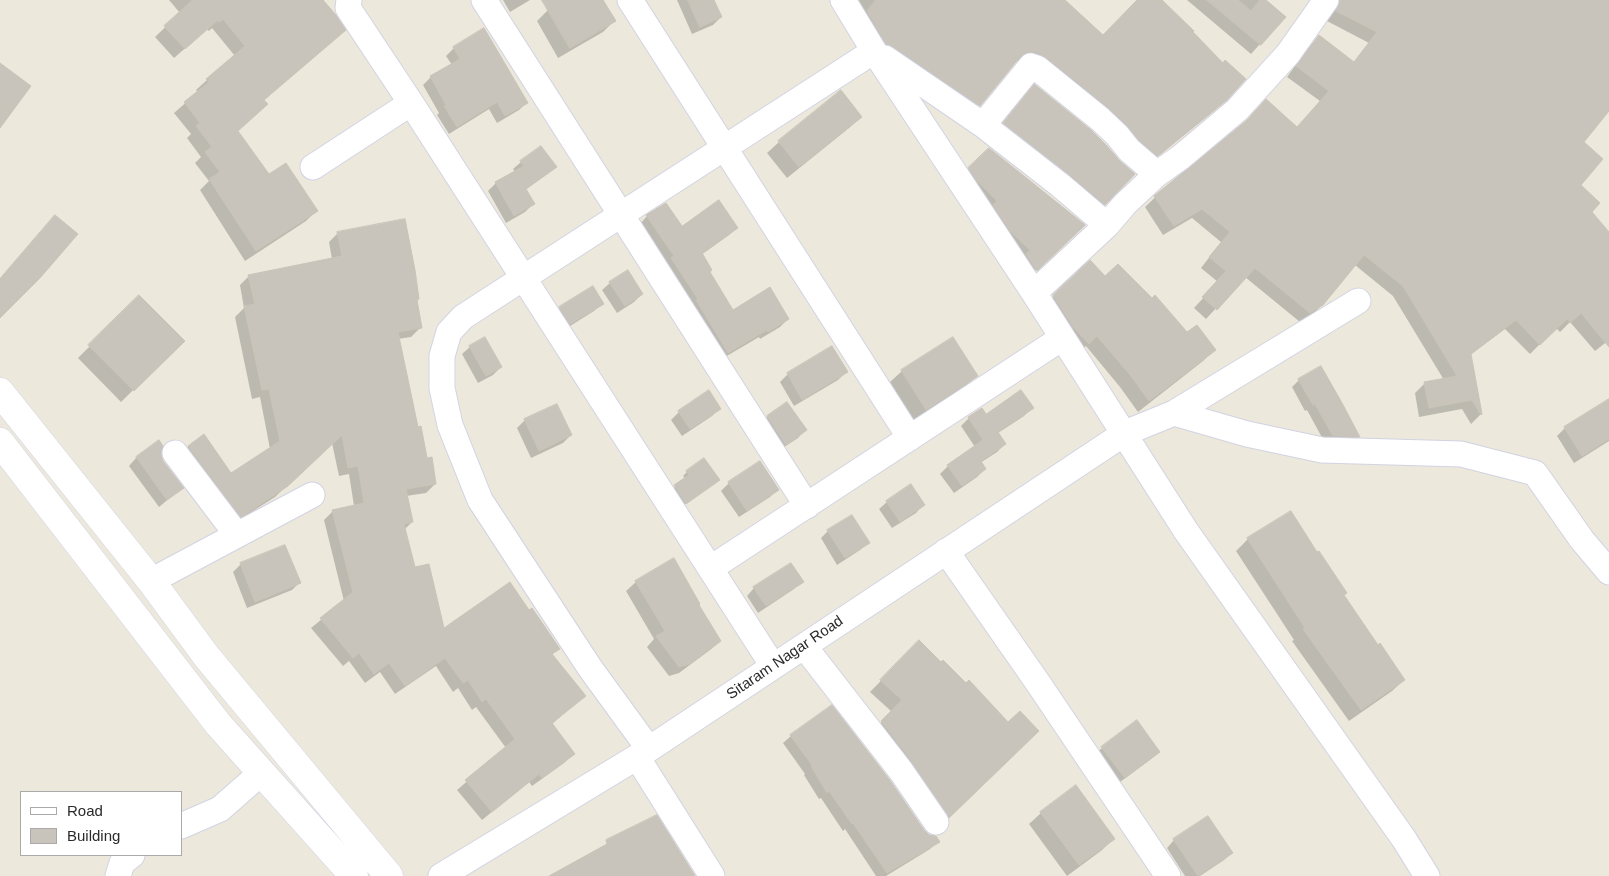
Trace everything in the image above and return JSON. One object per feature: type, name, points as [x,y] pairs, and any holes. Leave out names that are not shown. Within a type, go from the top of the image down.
[{"type":"street","points":[[349,0],[348,8],[774,666]]},
{"type":"street","points":[[484,0],[807,506]]},
{"type":"street","points":[[630,0],[910,438]]},
{"type":"street","points":[[843,0],[874,51],[1125,433],[1186,531],[1404,839],[1427,876]]},
{"type":"street","points":[[1034,293],[1107,225],[1125,204],[1157,174],[1238,110],[1288,54],[1326,0]]},
{"type":"street","points":[[712,876],[643,753],[480,500],[450,425],[442,388],[442,356],[450,332],[463,317],[874,51]]},
{"type":"street","points":[[874,51],[983,125],[1060,185],[1107,225]]},
{"type":"street","points":[[983,125],[1031,66],[1037,68],[1094,113],[1117,135],[1129,150],[1157,174]]},
{"type":"street","points":[[313,167],[411,103]]},
{"type":"street","name":"Sitaram Nagar Road","points":[[441,876],[643,753],[1125,433],[1174,413],[1358,301]]},
{"type":"street","points":[[711,568],[1062,338]]},
{"type":"street","points":[[0,392],[151,581],[207,657],[389,876]]},
{"type":"street","points":[[1174,413],[1247,434],[1322,450],[1461,454],[1535,473],[1582,540],[1609,572]]},
{"type":"street","points":[[0,442],[218,724],[354,876]]},
{"type":"street","points":[[175,453],[237,535]]},
{"type":"street","points":[[151,581],[312,495]]},
{"type":"street","points":[[946,551],[1038,682],[1168,876]]},
{"type":"street","points":[[152,639],[179,618]]},
{"type":"street","points":[[804,646],[901,771],[936,822]]},
{"type":"street","points":[[182,826],[220,809],[261,773]]},
{"type":"street","points":[[118,876],[122,863],[131,856]]},
{"type":"building","points":[[193,0],[323,0],[346,30],[264,100],[268,104],[238,131],[269,174],[286,163],[318,211],[256,251],[209,179],[220,172],[205,152],[212,147],[196,126],[200,123],[184,102],[209,82],[206,79],[245,46],[223,19],[219,22],[218,20],[185,49],[164,26]]},
{"type":"building","points":[[542,0],[603,0],[616,21],[570,48]]},
{"type":"building","points":[[688,0],[714,0],[722,17],[700,27]]},
{"type":"building","points":[[876,0],[1065,0],[1103,35],[1137,0],[1162,0],[1223,63],[1225,60],[1246,79],[1227,100],[1158,156],[1139,140],[1127,125],[1109,108],[1046,57],[1036,52],[1028,52],[1020,57],[980,106],[893,46],[886,44],[867,11]]},
{"type":"building","points":[[1207,0],[1238,0],[1251,11],[1260,0],[1266,0],[1286,17],[1261,45]]},
{"type":"building","points":[[1340,0],[1609,0],[1609,111],[1584,142],[1603,159],[1581,185],[1600,203],[1592,212],[1609,232],[1609,347],[1581,313],[1570,323],[1567,319],[1540,345],[1516,320],[1471,354],[1481,415],[1472,400],[1429,408],[1424,382],[1457,376],[1403,286],[1364,255],[1323,305],[1310,313],[1255,268],[1217,310],[1202,297],[1226,271],[1209,257],[1230,232],[1202,209],[1174,226],[1154,196],[1246,121],[1266,99],[1297,127],[1329,91],[1296,66],[1319,35],[1354,62],[1377,32],[1336,11]]},
{"type":"building","points":[[484,28],[528,103],[505,116],[497,102],[457,127],[444,106],[446,105],[430,76],[460,59],[453,47]]},
{"type":"building","points":[[0,63],[31,86],[0,128]]},
{"type":"building","points":[[1034,84],[1091,130],[1135,174],[1105,205],[1069,174],[1003,123]]},
{"type":"building","points":[[841,90],[862,117],[799,167],[778,141]]},
{"type":"building","points":[[541,146],[557,167],[526,189],[535,204],[514,216],[495,182],[524,166],[520,161]]},
{"type":"building","points":[[989,148],[1085,225],[1037,271],[1026,254],[1030,250],[1011,232],[993,205],[997,201],[977,181],[968,168]]},
{"type":"building","points":[[719,200],[738,228],[702,253],[712,270],[710,272],[733,310],[770,287],[789,319],[728,353],[696,300],[698,299],[671,258],[674,256],[646,215],[666,203],[682,226]]},
{"type":"building","points":[[55,215],[78,234],[40,278],[0,318],[0,279]]},
{"type":"building","points":[[405,219],[415,270],[419,299],[417,300],[422,328],[398,332],[418,427],[421,426],[427,458],[432,457],[436,484],[406,489],[413,522],[404,524],[415,567],[429,564],[444,628],[510,582],[529,610],[532,608],[560,649],[552,654],[586,696],[552,723],[575,754],[542,778],[539,774],[492,812],[465,780],[515,739],[486,699],[482,702],[468,680],[463,683],[445,658],[405,686],[389,663],[374,674],[359,653],[353,658],[320,618],[353,592],[332,510],[364,503],[358,466],[348,468],[342,435],[288,486],[241,517],[188,446],[204,434],[231,473],[280,441],[269,389],[262,390],[244,306],[255,304],[248,275],[342,256],[337,232]]},
{"type":"building","points":[[1090,260],[1105,276],[1118,264],[1152,298],[1155,295],[1187,332],[1197,325],[1216,350],[1149,401],[1131,376],[1097,336],[1089,344],[1073,327],[1053,295]]},
{"type":"building","points":[[628,270],[643,294],[625,306],[609,282]]},
{"type":"building","points":[[593,286],[604,304],[570,324],[559,307]]},
{"type":"building","points":[[139,295],[185,341],[134,391],[88,345]]},
{"type":"building","points":[[485,337],[502,367],[486,376],[469,346]]},
{"type":"building","points":[[953,337],[978,376],[926,410],[901,370]]},
{"type":"building","points":[[832,346],[848,372],[802,400],[787,373]]},
{"type":"building","points":[[1321,366],[1360,437],[1333,436],[1298,379]]},
{"type":"building","points":[[709,390],[721,409],[690,429],[678,411]]},
{"type":"building","points":[[1021,390],[1034,408],[998,432],[1006,444],[981,461],[986,469],[962,486],[947,465],[983,440],[968,417],[982,408],[986,414]]},
{"type":"building","points":[[1609,399],[1609,439],[1582,456],[1564,427]]},
{"type":"building","points":[[787,402],[807,430],[786,445],[767,416]]},
{"type":"building","points":[[557,404],[572,435],[539,451],[524,419]]},
{"type":"building","points":[[159,440],[163,446],[161,454],[163,461],[184,488],[167,500],[136,457]]},
{"type":"building","points":[[704,458],[720,480],[686,504],[674,485],[689,475],[686,471]]},
{"type":"building","points":[[760,461],[779,490],[747,511],[728,482]]},
{"type":"building","points":[[911,484],[925,505],[900,522],[886,501]]},
{"type":"building","points":[[1291,511],[1317,552],[1319,551],[1347,593],[1344,595],[1378,645],[1380,643],[1405,680],[1361,710],[1303,629],[1305,628],[1247,538]]},
{"type":"building","points":[[852,515],[870,543],[845,558],[827,530]]},
{"type":"building","points":[[285,545],[301,583],[255,602],[240,563]]},
{"type":"building","points":[[674,558],[721,641],[690,664],[679,667],[656,636],[665,631],[635,581]]},
{"type":"building","points":[[791,563],[804,582],[766,606],[753,587]]},
{"type":"building","points":[[919,640],[966,683],[969,680],[1008,722],[1020,711],[1039,731],[949,818],[913,763],[881,721],[902,700],[880,680]]},
{"type":"building","points":[[832,705],[889,779],[924,830],[929,835],[936,836],[940,842],[887,873],[829,791],[827,793],[812,765],[790,735]]},
{"type":"building","points":[[1137,720],[1160,752],[1125,778],[1101,747]]},
{"type":"building","points":[[1076,785],[1115,839],[1079,865],[1040,812]]},
{"type":"building","points":[[657,815],[695,876],[549,876],[607,844],[606,840]]},
{"type":"building","points":[[1208,816],[1233,853],[1198,876],[1173,839]]}]
